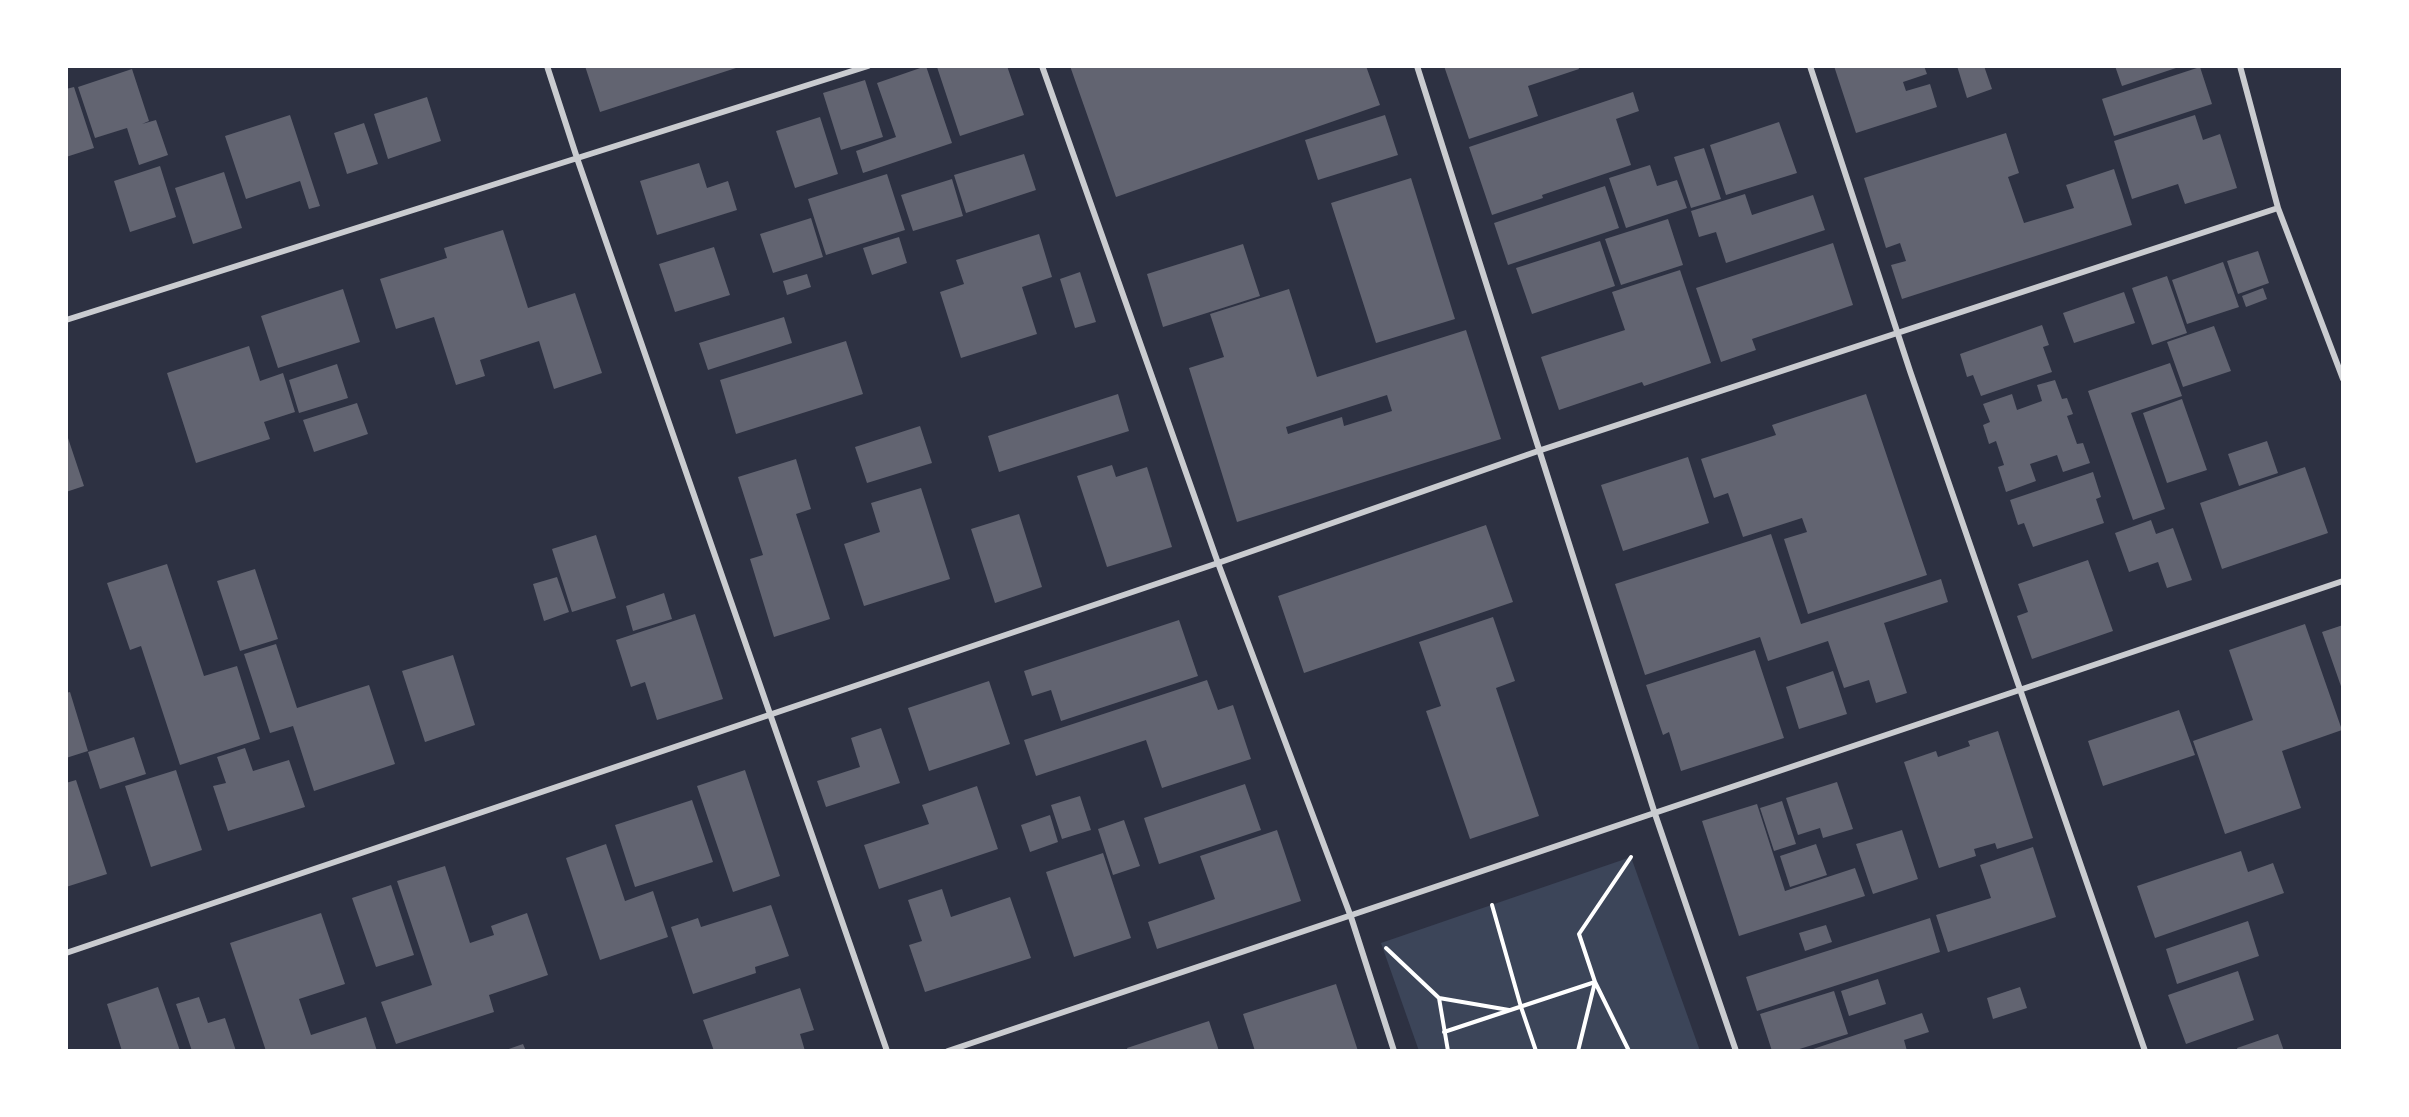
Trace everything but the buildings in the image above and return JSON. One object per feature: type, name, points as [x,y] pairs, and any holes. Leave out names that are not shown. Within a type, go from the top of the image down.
[{"type":"street","points":[[547,66],[887,1051]]},
{"type":"street","points":[[66,320],[868,66]]},
{"type":"street","points":[[1041,66],[1218,563],[1351,917],[1394,1051]]},
{"type":"street","points":[[1417,66],[1655,814],[1736,1051]]},
{"type":"street","points":[[1810,66],[1897,333],[2145,1051]]},
{"type":"street","points":[[2240,66],[2278,207],[2343,379]]},
{"type":"street","points":[[66,953],[1218,563],[1541,450],[2278,207]]},
{"type":"street","points":[[948,1051],[2343,581]]},
{"type":"path","points":[[1629,1051],[1595,982],[1579,934],[1632,857]]},
{"type":"path","points":[[1492,905],[1536,1051]]},
{"type":"path","points":[[1381,943],[1439,998],[1510,1010]]},
{"type":"path","points":[[1444,1032],[1595,982]]},
{"type":"path","points":[[1578,1051],[1595,982]]},
{"type":"path","points":[[1439,998],[1448,1049],[1454,1051]]},
{"type":"shaded area","points":[[1631,857],[1700,1051],[1419,1051],[1381,943]]}]
